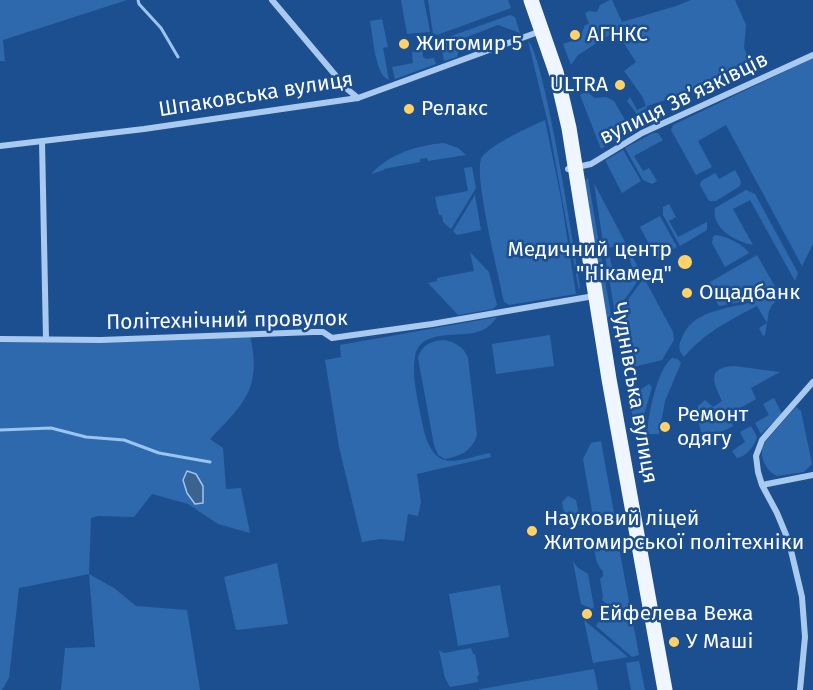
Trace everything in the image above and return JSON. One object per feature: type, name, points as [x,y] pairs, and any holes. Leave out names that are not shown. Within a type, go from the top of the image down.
[{"type":"main road","name":"Чуднівська вулиця","points":[[525,0],[558,80],[658,690]]},
{"type":"main road","name":"Чуднівська вулиця","points":[[531,0],[539,31]]},
{"type":"main road","name":"Чуднівська вулиця","points":[[592,296],[664,690]]},
{"type":"street","points":[[272,0],[358,98]]},
{"type":"street","name":"Шпаковська вулиця","points":[[0,146],[144,129],[358,98],[539,31]]},
{"type":"street","name":"вулиця Звʼязківців","points":[[571,168],[591,164],[642,133],[813,55]]},
{"type":"street","points":[[42,141],[46,339]]},
{"type":"street","name":"Політехнічний провулок","points":[[0,339],[101,340],[313,332],[322,332],[332,338],[432,324],[592,296]]},
{"type":"street","points":[[800,690],[805,638],[802,597],[786,534],[762,485],[756,456],[760,442],[813,381]]},
{"type":"street","points":[[762,485],[813,475]]},
{"type":"shaded area","points":[[0,0],[127,0],[3,40],[5,61],[0,61]]},
{"type":"shaded area","points":[[401,0],[424,0],[430,32],[407,34]]},
{"type":"shaded area","points":[[428,0],[508,0],[511,8],[437,35],[433,33]]},
{"type":"shaded area","points":[[610,0],[622,22],[691,0],[735,0],[746,25],[744,48],[754,72],[647,106],[641,111],[645,118],[657,112],[655,123],[645,125],[627,101],[630,97],[637,110],[646,106],[642,96],[624,71],[636,62],[616,31],[578,55],[571,65],[563,44],[580,38],[585,25],[589,24],[585,13],[597,12],[600,5]]},
{"type":"shaded area","points":[[510,15],[515,17],[520,33],[498,25],[462,39],[457,57],[444,61],[440,40]]},
{"type":"shaded area","points":[[382,19],[388,47],[383,48],[389,80],[384,77],[378,64],[370,21]]},
{"type":"shaded area","points":[[528,41],[535,54],[550,115],[572,236],[579,291],[549,127]]},
{"type":"shaded area","points":[[422,50],[423,57],[434,58],[436,64],[395,79],[392,67],[413,63],[412,52]]},
{"type":"shaded area","points":[[813,58],[813,244],[802,266],[726,125],[698,141],[712,167],[696,175],[671,130],[673,125]]},
{"type":"shaded area","points":[[586,91],[595,98],[606,97],[614,101],[628,125],[625,135],[601,149],[580,95]]},
{"type":"shaded area","points":[[545,120],[561,198],[576,294],[509,305],[504,302],[493,250],[480,166],[482,157],[494,147]]},
{"type":"shaded area","points":[[653,133],[658,133],[663,140],[634,156],[643,171],[649,168],[657,181],[652,184],[643,180],[625,148]]},
{"type":"shaded area","points":[[444,143],[458,148],[466,155],[428,161],[427,158],[420,159],[420,162],[371,174],[386,161],[404,152]]},
{"type":"shaded area","points":[[623,150],[641,181],[622,193],[606,160]]},
{"type":"shaded area","points":[[472,167],[476,188],[451,229],[443,222],[442,215],[439,215],[435,197],[468,191],[464,168]]},
{"type":"shaded area","points":[[735,170],[741,181],[740,186],[716,201],[709,201],[700,185],[701,181],[715,173],[719,179]]},
{"type":"shaded area","points":[[588,178],[611,319],[606,319],[584,181]]},
{"type":"shaded area","points":[[594,183],[626,244],[604,249]]},
{"type":"shaded area","points":[[746,190],[755,194],[798,273],[795,281],[750,200],[733,209],[753,245],[733,238],[717,222],[715,208]]},
{"type":"shaded area","points":[[475,195],[481,230],[457,235],[453,231]]},
{"type":"shaded area","points":[[669,204],[676,217],[669,221],[678,237],[707,222],[707,230],[680,246],[663,215],[663,207]]},
{"type":"shaded area","points":[[660,216],[677,247],[657,259],[640,227]]},
{"type":"shaded area","points":[[715,235],[734,241],[749,253],[725,267],[712,243]]},
{"type":"shaded area","points":[[627,250],[642,275],[615,313],[605,255],[609,254],[613,272],[620,276],[632,267]]},
{"type":"shaded area","points":[[470,252],[489,272],[497,305],[493,309],[458,315],[428,283],[437,281],[437,278],[474,271]]},
{"type":"shaded area","points":[[757,255],[777,290],[766,291],[750,300],[719,306],[712,294],[715,292],[710,282]]},
{"type":"shaded area","points":[[644,278],[673,332],[674,340],[662,360],[625,369],[615,317]]},
{"type":"shaded area","points":[[787,290],[772,305],[767,323],[757,306],[709,334],[684,357],[680,351],[680,343],[686,330],[701,317],[721,309],[752,302],[768,293]]},
{"type":"shaded area","points":[[497,317],[489,326],[474,333],[433,337],[425,341],[418,347],[414,365],[416,394],[424,431],[435,454],[449,461],[490,453],[491,457],[417,474],[421,502],[418,516],[408,514],[404,541],[380,539],[362,542],[339,447],[325,360],[341,357],[340,345]]},
{"type":"shaded area","points":[[767,323],[765,335],[763,336],[759,328]]},
{"type":"shaded area","points":[[250,335],[254,369],[248,393],[233,415],[210,439],[223,448],[226,489],[241,488],[250,533],[218,524],[188,504],[152,494],[134,517],[98,516],[91,518],[89,574],[19,588],[9,678],[0,690],[0,339]]},
{"type":"shaded area","points":[[550,335],[554,366],[496,374],[492,344]]},
{"type":"shaded area","points":[[444,340],[459,346],[468,358],[477,435],[465,452],[445,459],[438,455],[434,445],[418,358],[422,349],[428,344]]},
{"type":"shaded area","points":[[672,358],[678,359],[681,363],[665,401],[659,434],[647,434],[651,405],[658,382]]},
{"type":"shaded area","points":[[734,366],[780,372],[751,388],[756,399],[728,415],[733,426],[704,441],[699,424],[698,406],[705,400],[713,407],[722,401],[715,383],[715,373],[725,367]]},
{"type":"shaded area","points":[[649,384],[652,387],[643,418],[634,424],[629,397]]},
{"type":"shaded area","points":[[774,398],[782,414],[761,434],[755,423],[769,415],[763,404]]},
{"type":"shaded area","points":[[796,407],[801,411],[812,464],[804,472],[777,476],[765,463],[762,445]]},
{"type":"shaded area","points":[[751,426],[757,437],[756,440],[747,453],[737,458],[732,451],[745,442],[740,432]]},
{"type":"shaded area","points":[[601,441],[615,519],[594,522],[583,459],[591,443]]},
{"type":"shaded area","points":[[187,471],[196,474],[203,486],[203,503],[195,504],[187,493],[183,480]]},
{"type":"shaded area","points":[[568,496],[576,500],[580,519],[586,524],[567,528],[562,502]]},
{"type":"shaded area","points":[[617,537],[639,655],[632,657],[596,626],[608,605],[602,600],[600,579],[603,571],[597,562],[593,542]]},
{"type":"shaded area","points":[[573,561],[577,567],[588,574],[594,607],[592,609],[581,604]]},
{"type":"shaded area","points":[[277,563],[288,624],[236,630],[224,577]]},
{"type":"shaded area","points":[[89,574],[114,588],[136,606],[187,610],[200,690],[61,690],[65,648],[95,647]]},
{"type":"shaded area","points":[[500,585],[509,637],[458,646],[449,594]]},
{"type":"shaded area","points":[[584,620],[628,657],[593,663]]},
{"type":"shaded area","points":[[471,648],[475,654],[478,682],[450,687],[445,678],[439,650],[444,653]]},
{"type":"shaded area","points":[[639,661],[645,690],[631,690],[626,663]]},
{"type":"shaded area","points":[[594,669],[598,690],[478,690],[481,689]]},
{"type":"waterway","points":[[138,0],[161,28],[178,57]]},
{"type":"waterway","points":[[0,430],[51,428],[86,437],[124,440],[159,453],[210,462]]},
{"type":"place","name":"АГНКС","points":[[575,35]]},
{"type":"place","name":"Житомир 5","points":[[404,44]]},
{"type":"place","name":"ULTRA","points":[[620,85]]},
{"type":"place","name":"Релакс","points":[[409,109]]},
{"type":"place","name":"Медичний центр \"Нікамед\"","points":[[685,262]]},
{"type":"place","name":"Ощадбанк","points":[[687,293]]},
{"type":"place","name":"Ремонт одягу","points":[[665,427]]},
{"type":"place","name":"Науковий ліцей Житомирської політехніки","points":[[532,531]]},
{"type":"place","name":"Ейфелева Вежа","points":[[587,614]]},
{"type":"place","name":"У Маші","points":[[674,642]]}]
